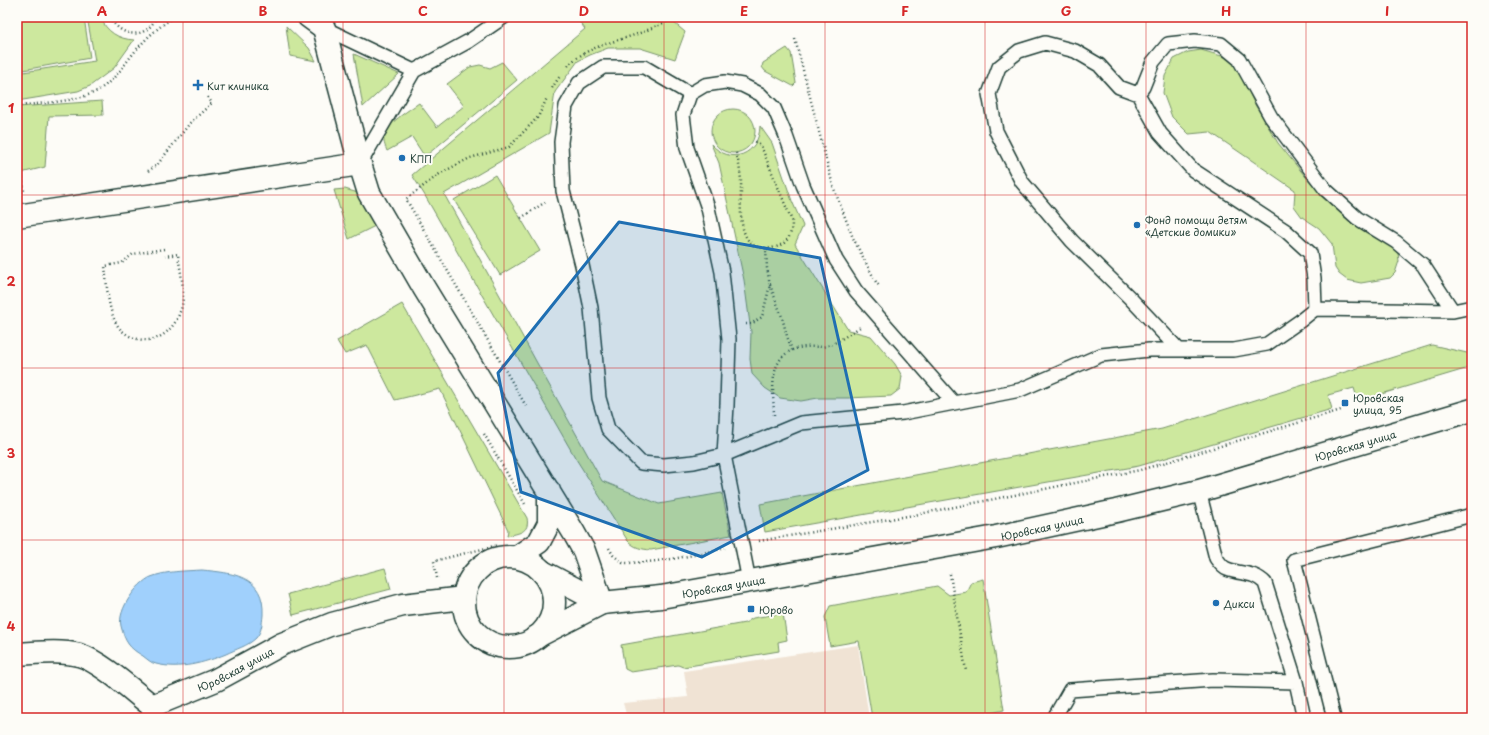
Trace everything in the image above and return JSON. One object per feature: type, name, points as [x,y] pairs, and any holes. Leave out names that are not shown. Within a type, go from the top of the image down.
[{"type":"street","points":[[316,22],[369,193],[412,267],[549,490],[584,551],[602,603]]},
{"type":"street","points":[[17,216],[360,164]]},
{"type":"street","name":"Юровская улица","points":[[536,637],[602,603],[661,597],[996,538],[1199,491],[1472,410]]},
{"type":"street","points":[[543,572],[551,584],[554,599],[552,614],[546,627],[536,637],[523,644],[508,647],[494,644],[481,637],[471,626],[465,612],[464,598],[468,583],[476,571],[488,562],[502,557],[509,551],[539,542],[549,523],[549,490]]},
{"type":"street","points":[[509,551],[531,562],[543,572],[602,603]]},
{"type":"street","name":"Юровская улица","points":[[17,654],[60,652],[80,655],[98,665],[155,712],[282,644],[332,624],[403,605],[464,598]]},
{"type":"lane","points":[[360,164],[414,71],[469,41],[504,17]]},
{"type":"lane","points":[[316,22],[414,71]]},
{"type":"lane","points":[[1138,94],[1143,87],[1153,62],[1168,44],[1195,41],[1221,44],[1239,59],[1270,117],[1326,190],[1357,218],[1396,242],[1423,265],[1452,311]]},
{"type":"lane","points":[[1180,350],[1072,241],[1022,182],[996,131],[989,94],[999,67],[1019,51],[1045,43],[1075,51],[1099,65],[1119,87],[1138,94],[1160,133],[1193,170],[1286,230],[1310,253],[1314,278],[1315,309]]},
{"type":"lane","points":[[690,94],[644,67],[603,67],[579,83],[566,106],[561,142],[563,191],[582,265],[591,308],[599,398],[608,429],[641,463],[664,465],[694,462],[724,455],[801,423],[903,413],[1020,390],[1100,356],[1149,350],[1234,350],[1267,344],[1315,309],[1452,311],[1472,307]]},
{"type":"lane","points":[[749,581],[724,455],[728,405],[729,339],[722,272],[708,208],[687,148],[683,115],[690,94],[705,85],[725,82],[742,85],[760,94],[774,108],[786,136],[803,185],[836,260],[856,290],[954,403]]},
{"type":"lane","points":[[1199,491],[1216,558],[1227,569],[1253,574],[1260,578],[1265,584],[1296,682],[1304,718]]},
{"type":"lane","points":[[1334,718],[1294,560],[1472,515]]},
{"type":"lane","points":[[1054,718],[1070,690],[1213,680],[1296,682]]},
{"type":"path","points":[[110,17],[119,29],[134,34],[150,28],[156,17]]},
{"type":"path","points":[[17,106],[83,97],[100,90],[123,68],[152,32],[174,17]]},
{"type":"path","points":[[566,69],[574,60],[593,49],[640,33],[677,17]]},
{"type":"path","points":[[150,28],[152,32]]},
{"type":"path","points":[[795,39],[833,186],[853,238],[880,288]]},
{"type":"path","points":[[17,66],[22,65]]},
{"type":"path","points":[[528,411],[406,199],[441,173],[470,158],[509,147],[538,117],[561,74]]},
{"type":"path","points":[[144,175],[157,164],[190,123],[212,103],[206,95]]},
{"type":"path","points":[[17,138],[25,195]]},
{"type":"path","points":[[736,153],[739,162],[741,180],[740,214],[742,228],[754,246],[759,248],[778,247],[789,238],[792,228],[792,221],[761,146],[754,140]]},
{"type":"path","points":[[521,218],[563,191]]},
{"type":"path","points":[[164,248],[133,254],[122,263],[105,266],[112,314],[116,324],[126,335],[136,339],[151,339],[161,336],[173,326],[181,312],[183,297],[178,254],[165,256]]},
{"type":"path","points":[[766,248],[770,285],[792,350]]},
{"type":"path","points":[[728,327],[751,324],[762,317],[770,285]]},
{"type":"path","points":[[775,434],[772,387],[775,367],[783,356],[792,350],[805,347],[830,345],[878,316]]},
{"type":"path","points":[[607,544],[613,554],[623,563],[647,563],[694,555],[742,544],[914,515],[1140,470],[1341,410]]},
{"type":"path","points":[[441,601],[434,561],[509,551]]},
{"type":"path","points":[[950,574],[966,671]]},
{"type":"highlighted area","points":[[619,222],[820,258],[868,470],[702,557],[521,492],[498,373]]},
{"type":"shaded area","points":[[858,645],[869,718],[627,718],[623,703],[688,697],[684,671]]},
{"type":"green space","points":[[17,17],[84,17],[90,58],[23,70],[17,33]]},
{"type":"green space","points":[[87,17],[100,17],[106,27],[114,34],[123,38],[134,40],[114,68],[90,86],[78,91],[17,101],[17,73],[95,61]]},
{"type":"green space","points":[[576,17],[667,17],[685,32],[675,59],[640,48],[608,48],[578,61],[555,92],[549,133],[444,194],[602,481],[659,504],[722,493],[731,535],[651,550],[638,548],[628,541],[576,459],[412,175],[585,29]]},
{"type":"green space","points":[[286,26],[309,48],[316,61],[290,56]]},
{"type":"green space","points":[[787,48],[791,53],[796,83],[793,86],[765,71],[762,67],[763,63]]},
{"type":"green space","points":[[1201,50],[1225,57],[1236,64],[1254,103],[1278,143],[1305,176],[1329,203],[1368,233],[1398,253],[1399,261],[1395,273],[1390,278],[1361,283],[1347,280],[1339,274],[1335,268],[1332,244],[1319,228],[1302,217],[1294,206],[1295,190],[1210,132],[1189,134],[1172,117],[1163,93],[1165,76],[1174,59],[1188,52]]},
{"type":"green space","points":[[354,54],[399,74],[363,107]]},
{"type":"green space","points":[[502,62],[517,80],[428,154],[423,154],[412,137],[387,151],[384,136],[389,127],[398,118],[419,103],[437,127],[464,106],[447,84],[470,67],[480,65],[490,68]]},
{"type":"green space","points":[[102,101],[103,115],[49,116],[45,167],[17,174],[17,107]]},
{"type":"green space","points":[[729,109],[737,109],[742,110],[749,115],[754,122],[754,140],[749,147],[742,152],[729,153],[721,150],[714,143],[711,135],[711,127],[714,119],[721,112]]},
{"type":"green space","points":[[760,126],[772,143],[792,201],[803,226],[795,244],[848,330],[871,336],[895,364],[902,376],[900,389],[891,396],[818,398],[801,401],[780,398],[765,388],[752,374],[750,359],[751,332],[744,280],[719,163],[711,144],[719,151],[727,155],[735,156],[743,154],[755,144]]},
{"type":"green space","points":[[495,175],[540,251],[500,275],[454,200]]},
{"type":"green space","points":[[345,189],[358,193],[379,224],[349,239],[334,190]]},
{"type":"green space","points":[[402,304],[527,518],[527,527],[522,532],[507,536],[508,530],[440,389],[395,400],[367,345],[345,354],[337,341]]},
{"type":"green space","points":[[1432,345],[1467,353],[1472,352],[1472,367],[1358,401],[1354,388],[1328,395],[1332,409],[1139,466],[765,532],[760,504],[1162,429]]},
{"type":"green space","points":[[385,568],[391,589],[293,615],[288,594]]},
{"type":"green space","points":[[983,579],[1004,710],[968,718],[872,718],[859,641],[830,646],[825,617],[830,606],[937,586],[949,595],[966,592],[971,582]]},
{"type":"green space","points":[[783,613],[787,640],[778,642],[779,651],[683,667],[678,665],[631,672],[625,669],[621,645],[745,623],[753,618]]},
{"type":"water","points":[[202,570],[235,575],[252,584],[259,592],[262,602],[263,615],[259,633],[253,641],[246,645],[201,663],[183,666],[165,666],[152,663],[134,650],[128,644],[124,636],[121,620],[125,605],[134,591],[151,577],[169,572]]},
{"type":"place","name":"Кит клиника","points":[[198,85]]},
{"type":"place","name":"КПП","points":[[402,158]]},
{"type":"place","name":"Фонд помощи детям «Детские домики»","points":[[1137,225]]},
{"type":"place","name":"Юровская улица, 95","points":[[1345,403]]},
{"type":"place","name":"Дикси","points":[[1216,603]]},
{"type":"place","name":"Юрово","points":[[751,609]]}]
